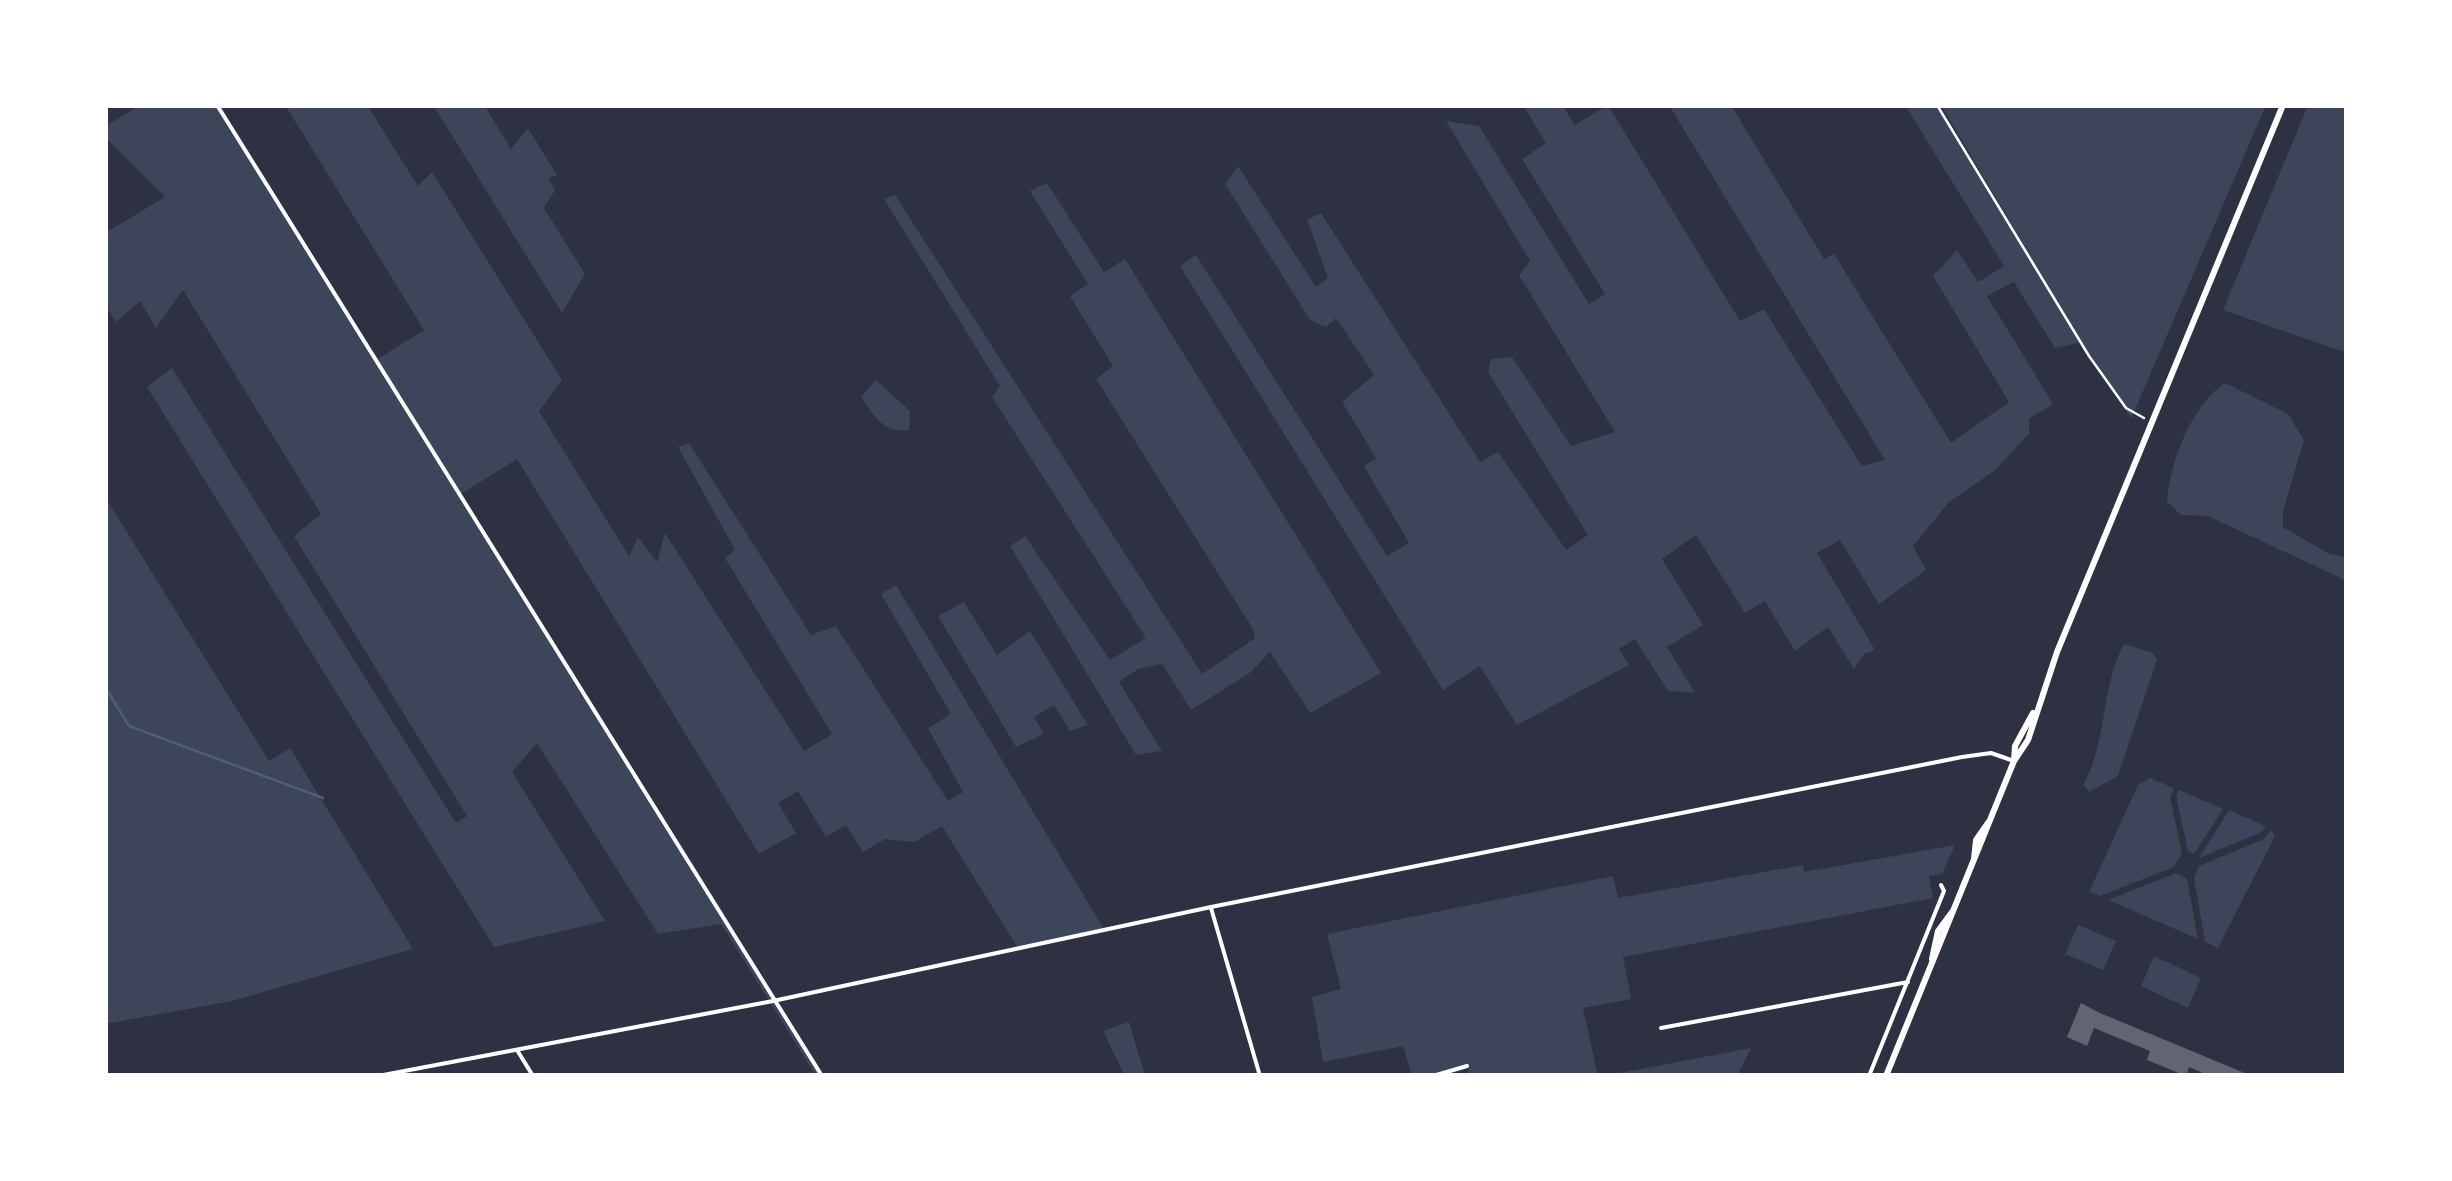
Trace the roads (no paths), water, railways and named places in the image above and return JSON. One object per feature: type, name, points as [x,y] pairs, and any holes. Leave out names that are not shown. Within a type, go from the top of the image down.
[{"type":"main road","points":[[1886,1076],[1950,928],[1952,912],[1986,839],[2014,761],[2030,736],[2034,712],[2283,105]]},
{"type":"street","points":[[218,105],[822,1076]]},
{"type":"street","points":[[378,1076],[774,1001],[1211,907],[1985,753],[2014,761]]},
{"type":"street","points":[[1869,1076],[1944,891],[1941,886]]},
{"type":"street","points":[[1211,907],[1260,1076]]},
{"type":"street","points":[[1661,1028],[1908,982]]},
{"type":"street","points":[[517,1049],[533,1076]]},
{"type":"street","points":[[1434,1076],[1467,1066]]},
{"type":"waterway","points":[[105,687],[129,726],[323,798]]}]
